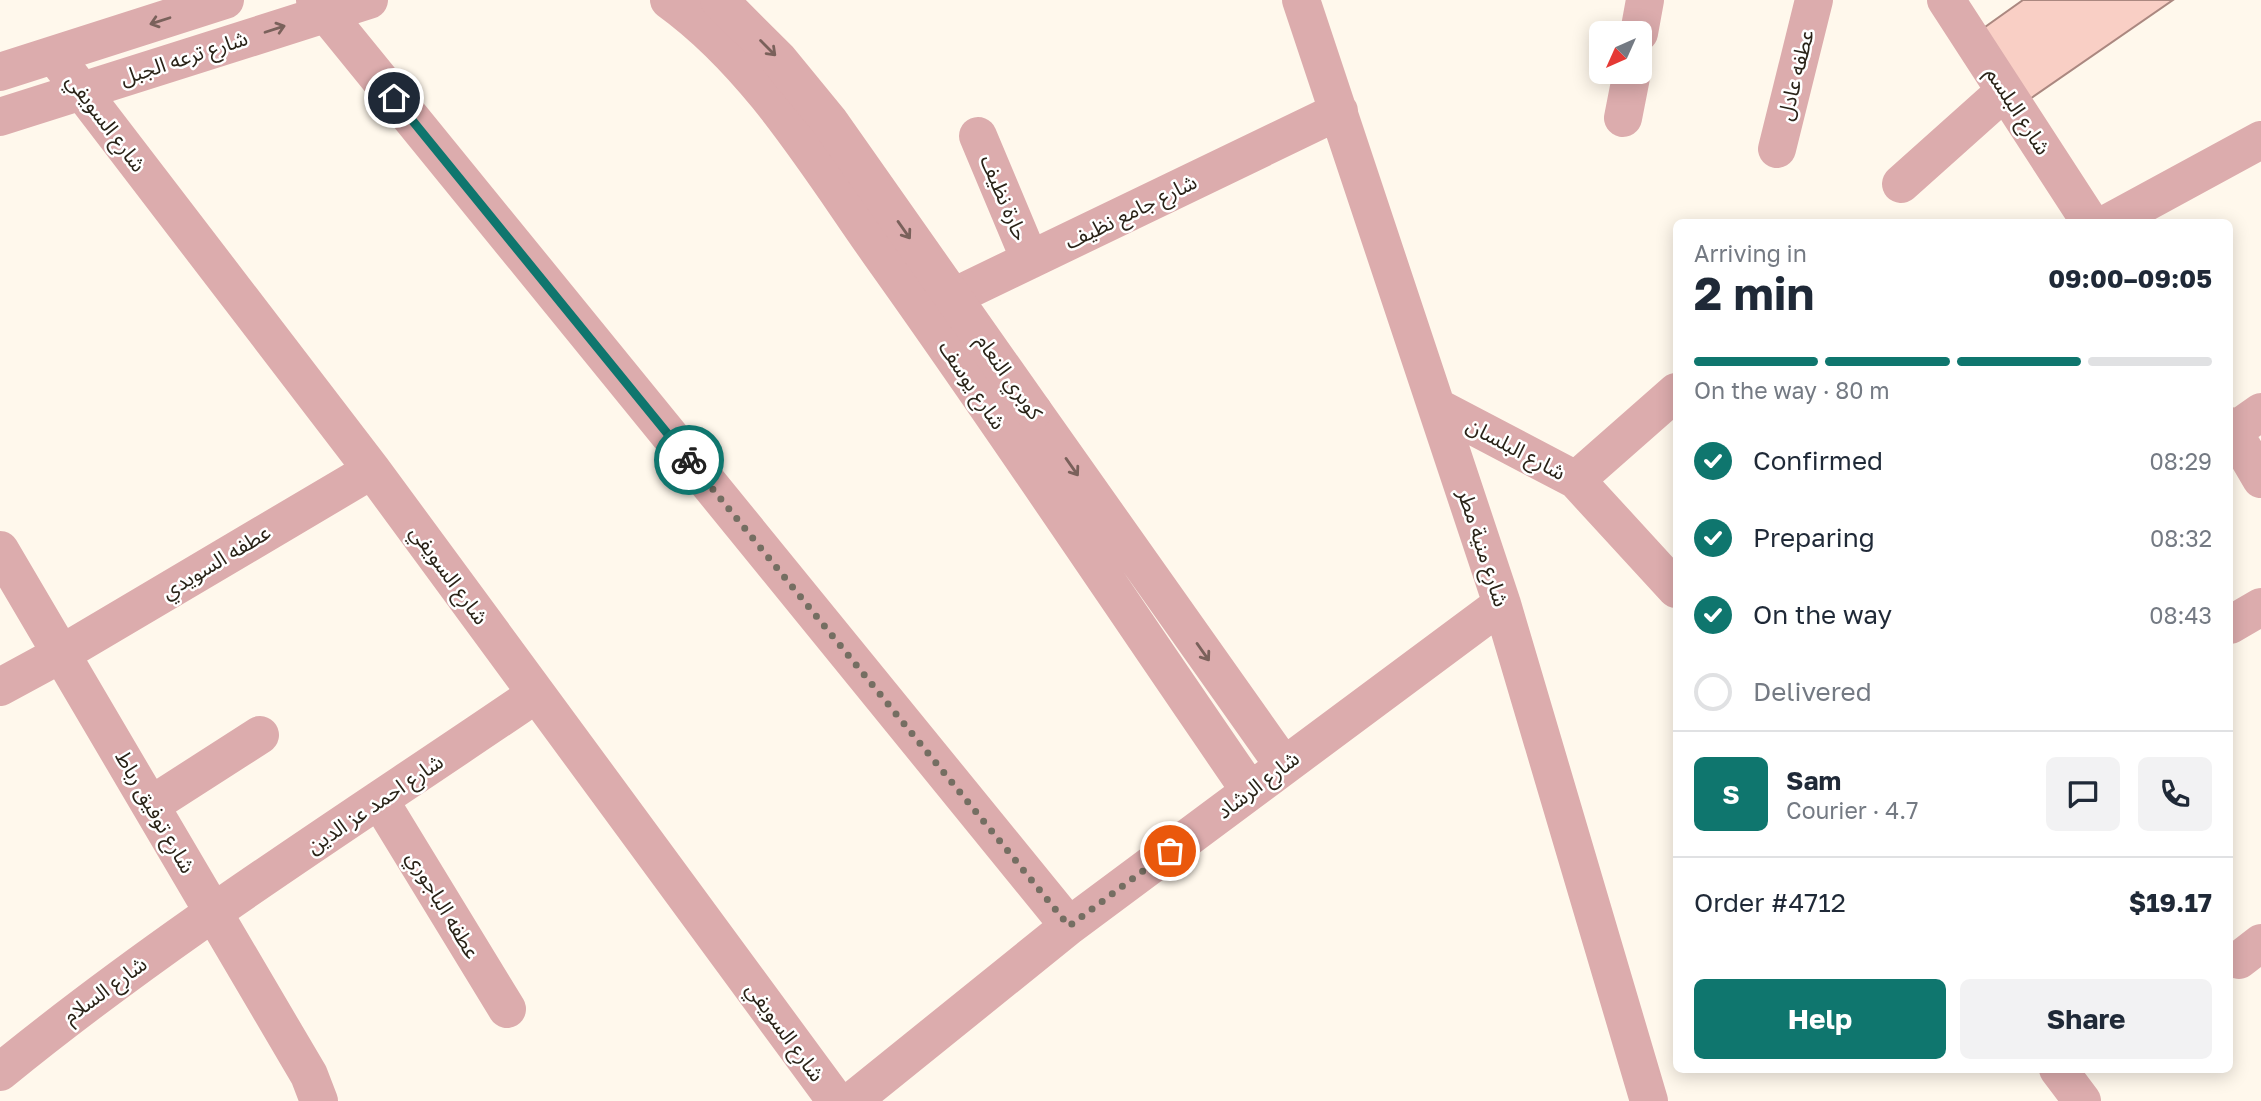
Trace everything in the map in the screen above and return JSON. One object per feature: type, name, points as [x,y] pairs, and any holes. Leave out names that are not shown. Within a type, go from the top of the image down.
[{"type":"street","name":"شارع ترعه الجبل","points":[[0,72],[225,0]]},
{"type":"street","name":"شارع ترعه الجبل","points":[[0,117],[82,91],[320,6],[369,0]]},
{"type":"street","name":"شارع يوسف","points":[[668,0],[733,56],[776,107],[922,313],[1250,791]]},
{"type":"street","name":"كوبري النعام","points":[[719,0],[779,60],[829,121],[1284,766]]},
{"type":"street","name":"شارع منية مطر","points":[[1301,0],[1502,604],[1645,1099]]},
{"type":"street","points":[[1641,21],[1645,0]]},
{"type":"street","name":"عطفه عادل","points":[[1777,149],[1814,0]]},
{"type":"street","name":"شارع البلسم","points":[[1946,0],[2088,219]]},
{"type":"street","points":[[320,6],[1069,926]]},
{"type":"street","name":"شارع السويفي","points":[[54,55],[372,470],[836,1101]]},
{"type":"street","points":[[1623,118],[1630,84]]},
{"type":"street","points":[[1901,184],[2005,91]]},
{"type":"street","name":"شارع جامع نظيف","points":[[922,313],[1339,111]]},
{"type":"street","name":"حارة نظيف","points":[[978,136],[1030,260]]},
{"type":"street","points":[[2116,219],[2261,140]]},
{"type":"street","points":[[1576,480],[1673,396]]},
{"type":"street","name":"شارع البلسان","points":[[1437,407],[1576,480],[1673,586]]},
{"type":"street","points":[[2241,423],[2261,479]]},
{"type":"street","name":"عطفه السويدي","points":[[0,687],[61,654],[372,470]]},
{"type":"street","name":"شارع توفيق رباط","points":[[0,550],[314,1088]]},
{"type":"street","name":"شارع الرشاد","points":[[852,1101],[1069,926],[1502,604]]},
{"type":"street","points":[[2233,623],[2261,607]]},
{"type":"street","name":"شارع احمد عز الدين","points":[[214,913],[536,694]]},
{"type":"street","points":[[151,805],[260,735]]},
{"type":"street","name":"عطفه الباجوري","points":[[380,801],[507,1009]]},
{"type":"street","name":"شارع السلام","points":[[0,1072],[75,1011],[214,913]]},
{"type":"street","points":[[2061,1073],[2082,1101]]},
{"type":"building","points":[[2023,0],[2173,0],[2027,101],[1978,32]]},
{"type":"way so far","points":[[689,460],[1069,926],[1170,851]]},
{"type":"route","points":[[394,98],[689,460]]}]
